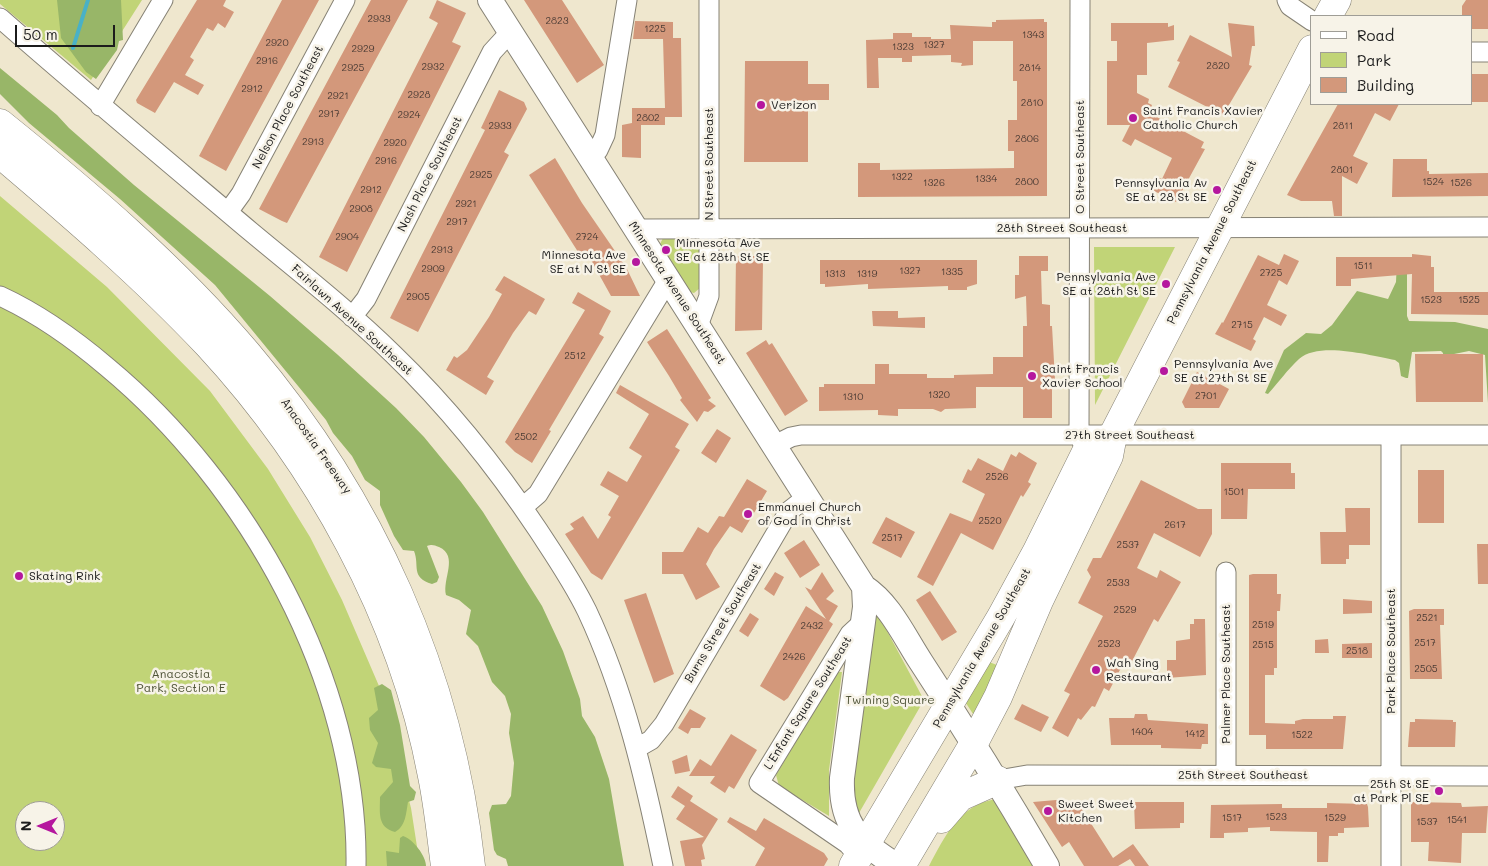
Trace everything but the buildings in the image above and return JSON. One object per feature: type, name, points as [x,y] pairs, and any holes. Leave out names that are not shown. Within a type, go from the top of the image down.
[{"type":"highway","points":[[1329,15],[1337,0]]},
{"type":"highway","name":"Pennsylvania Avenue Southeast","points":[[900,866],[974,743],[998,697],[1039,602],[1109,456],[1113,435],[1218,228],[1310,53]]},
{"type":"highway","name":"Anacostia Freeway","points":[[0,123],[54,167],[196,298],[246,352],[292,410],[331,464],[359,510],[390,571],[415,630],[430,672],[446,734],[468,836],[471,866]]},
{"type":"highway","name":"Anacostia Freeway","points":[[0,154],[86,228],[158,295],[208,346],[257,402],[298,458],[337,522],[368,581],[398,652],[414,702],[432,775],[445,866]]},
{"type":"highway","points":[[1083,443],[1113,435]]},
{"type":"highway","name":"Pennsylvania Avenue Southeast","points":[[859,856],[950,705],[1037,551],[1083,443]]},
{"type":"highway","points":[[900,866],[960,797],[998,780]]},
{"type":"highway","points":[[468,836],[477,866]]},
{"type":"main road","name":"Minnesota Avenue Southeast","points":[[490,0],[864,587],[875,594],[950,705],[998,780],[1047,866]]},
{"type":"main road","points":[[864,587],[865,607],[842,789],[859,856],[900,866]]},
{"type":"street","points":[[100,106],[163,0]]},
{"type":"street","name":"Nelson Place Southeast","points":[[228,212],[237,202],[345,0]]},
{"type":"street","points":[[591,158],[606,135],[627,0]]},
{"type":"street","name":"N Street Southeast","points":[[698,326],[709,296],[709,0]]},
{"type":"street","name":"O Street Southeast","points":[[1080,0],[1079,228],[1083,443]]},
{"type":"street","points":[[1287,0],[1290,6],[1310,20]]},
{"type":"street","name":"Fairlawn Avenue Southeast","points":[[0,18],[100,106],[228,212],[393,354],[444,407],[477,446],[523,507],[571,580],[587,612],[614,676],[637,748],[663,866]]},
{"type":"street","name":"Nash Place Southeast","points":[[352,318],[366,299],[492,52],[512,35]]},
{"type":"street","points":[[1473,52],[1488,52]]},
{"type":"street","name":"28th Street Southeast","points":[[636,229],[1488,227]]},
{"type":"street","points":[[523,507],[538,494],[668,280]]},
{"type":"street","points":[[0,296],[38,316],[76,341],[150,405],[211,475],[256,540],[279,578],[300,623],[337,724],[352,792],[356,830],[356,866]]},
{"type":"street","name":"27th Street Southeast","points":[[775,445],[788,438],[801,435],[1083,443]]},
{"type":"street","name":"27th Street Southeast","points":[[1113,435],[1488,435]]},
{"type":"street","name":"Park Place Southeast","points":[[1391,435],[1391,866]]},
{"type":"street","name":"Burns Street Southeast","points":[[637,748],[652,740],[664,724],[789,511],[807,497]]},
{"type":"street","name":"Palmer Place Southeast","points":[[1226,572],[1226,775]]},
{"type":"street","name":"L'Enfant Square Southeast","points":[[859,856],[848,844],[759,784],[850,634],[863,622]]},
{"type":"street","name":"25th Street Southeast","points":[[998,780],[1027,775],[1488,776]]},
{"type":"green space","points":[[0,0],[142,0],[91,80],[0,4]]},
{"type":"green space","points":[[57,0],[121,0],[123,40],[119,41],[117,50],[96,79],[86,72],[61,38]]},
{"type":"green space","points":[[0,68],[57,115],[69,128],[134,185],[270,296],[338,355],[396,408],[424,437],[461,482],[483,512],[542,606],[563,651],[580,699],[582,716],[595,737],[609,779],[624,866],[508,866],[506,859],[497,855],[494,850],[489,813],[492,805],[506,804],[511,796],[514,763],[509,733],[511,714],[505,696],[492,682],[478,646],[466,634],[471,610],[459,600],[446,595],[445,589],[449,562],[445,551],[434,545],[427,546],[439,577],[437,582],[432,584],[421,578],[417,571],[414,551],[403,550],[394,536],[380,505],[380,491],[365,480],[352,456],[333,433],[326,420],[215,285],[120,199],[29,123],[0,94]]},
{"type":"green space","name":"Anacostia Park, Section E","points":[[0,196],[107,287],[210,391],[268,469],[310,537],[342,600],[379,686],[411,808],[420,866],[0,866]]},
{"type":"green space","points":[[692,237],[697,240],[700,246],[700,288],[694,293],[690,292],[660,244],[663,238]]},
{"type":"green space","points":[[1094,247],[1175,247],[1095,405]]},
{"type":"green space","points":[[1397,260],[1407,262],[1407,316],[1409,321],[1455,322],[1488,329],[1488,403],[1485,355],[1469,351],[1454,354],[1452,367],[1444,370],[1443,353],[1441,351],[1412,352],[1408,378],[1406,378],[1401,376],[1399,363],[1395,360],[1346,351],[1319,351],[1299,359],[1268,394],[1265,393],[1284,350],[1306,333],[1321,334],[1332,325],[1357,291],[1388,299],[1396,282]]},
{"type":"green space","name":"Twining Square","points":[[879,616],[924,700],[859,813],[853,814],[847,790],[874,618]]},
{"type":"green space","points":[[989,662],[997,665],[997,668],[975,717],[964,700]]},
{"type":"green space","name":"Twining Square","points":[[837,672],[842,672],[829,770],[829,816],[779,786],[776,775]]},
{"type":"green space","points":[[382,684],[391,690],[400,725],[410,786],[416,792],[414,800],[408,802],[403,823],[395,832],[385,827],[380,814],[380,797],[393,782],[391,769],[376,767],[372,763],[378,743],[370,730],[369,718],[378,710],[374,688]]},
{"type":"green space","points":[[996,799],[1039,866],[929,866],[947,833],[963,815],[983,802]]},
{"type":"green space","points":[[403,836],[418,848],[426,866],[387,866],[386,851],[399,853],[400,838]]},
{"type":"waterway","points":[[73,48],[88,0]]},
{"type":"place","name":"Verizon","points":[[761,105]]},
{"type":"place","name":"Saint Francis Xavier Catholic Church","points":[[1133,118]]},
{"type":"place","name":"Pennsylvania Av SE at 28 St SE","points":[[1217,190]]},
{"type":"place","name":"Minnesota Ave SE at 28th St SE","points":[[666,250]]},
{"type":"place","name":"Minnesota Ave SE at N St SE","points":[[636,262]]},
{"type":"place","name":"Pennsylvania Ave SE at 28th St SE","points":[[1166,284]]},
{"type":"place","name":"Pennsylvania Ave SE at 27th St SE","points":[[1164,371]]},
{"type":"place","name":"Saint Francis Xavier School","points":[[1032,376]]},
{"type":"place","name":"Emmanuel Church of God in Christ","points":[[748,514]]},
{"type":"place","name":"Skating Rink","points":[[19,576]]},
{"type":"place","name":"Wah Sing Restaurant","points":[[1096,670]]},
{"type":"place","name":"25th St SE at Park Pl SE","points":[[1439,791]]},
{"type":"place","name":"Sweet Sweet Kitchen","points":[[1048,811]]}]
